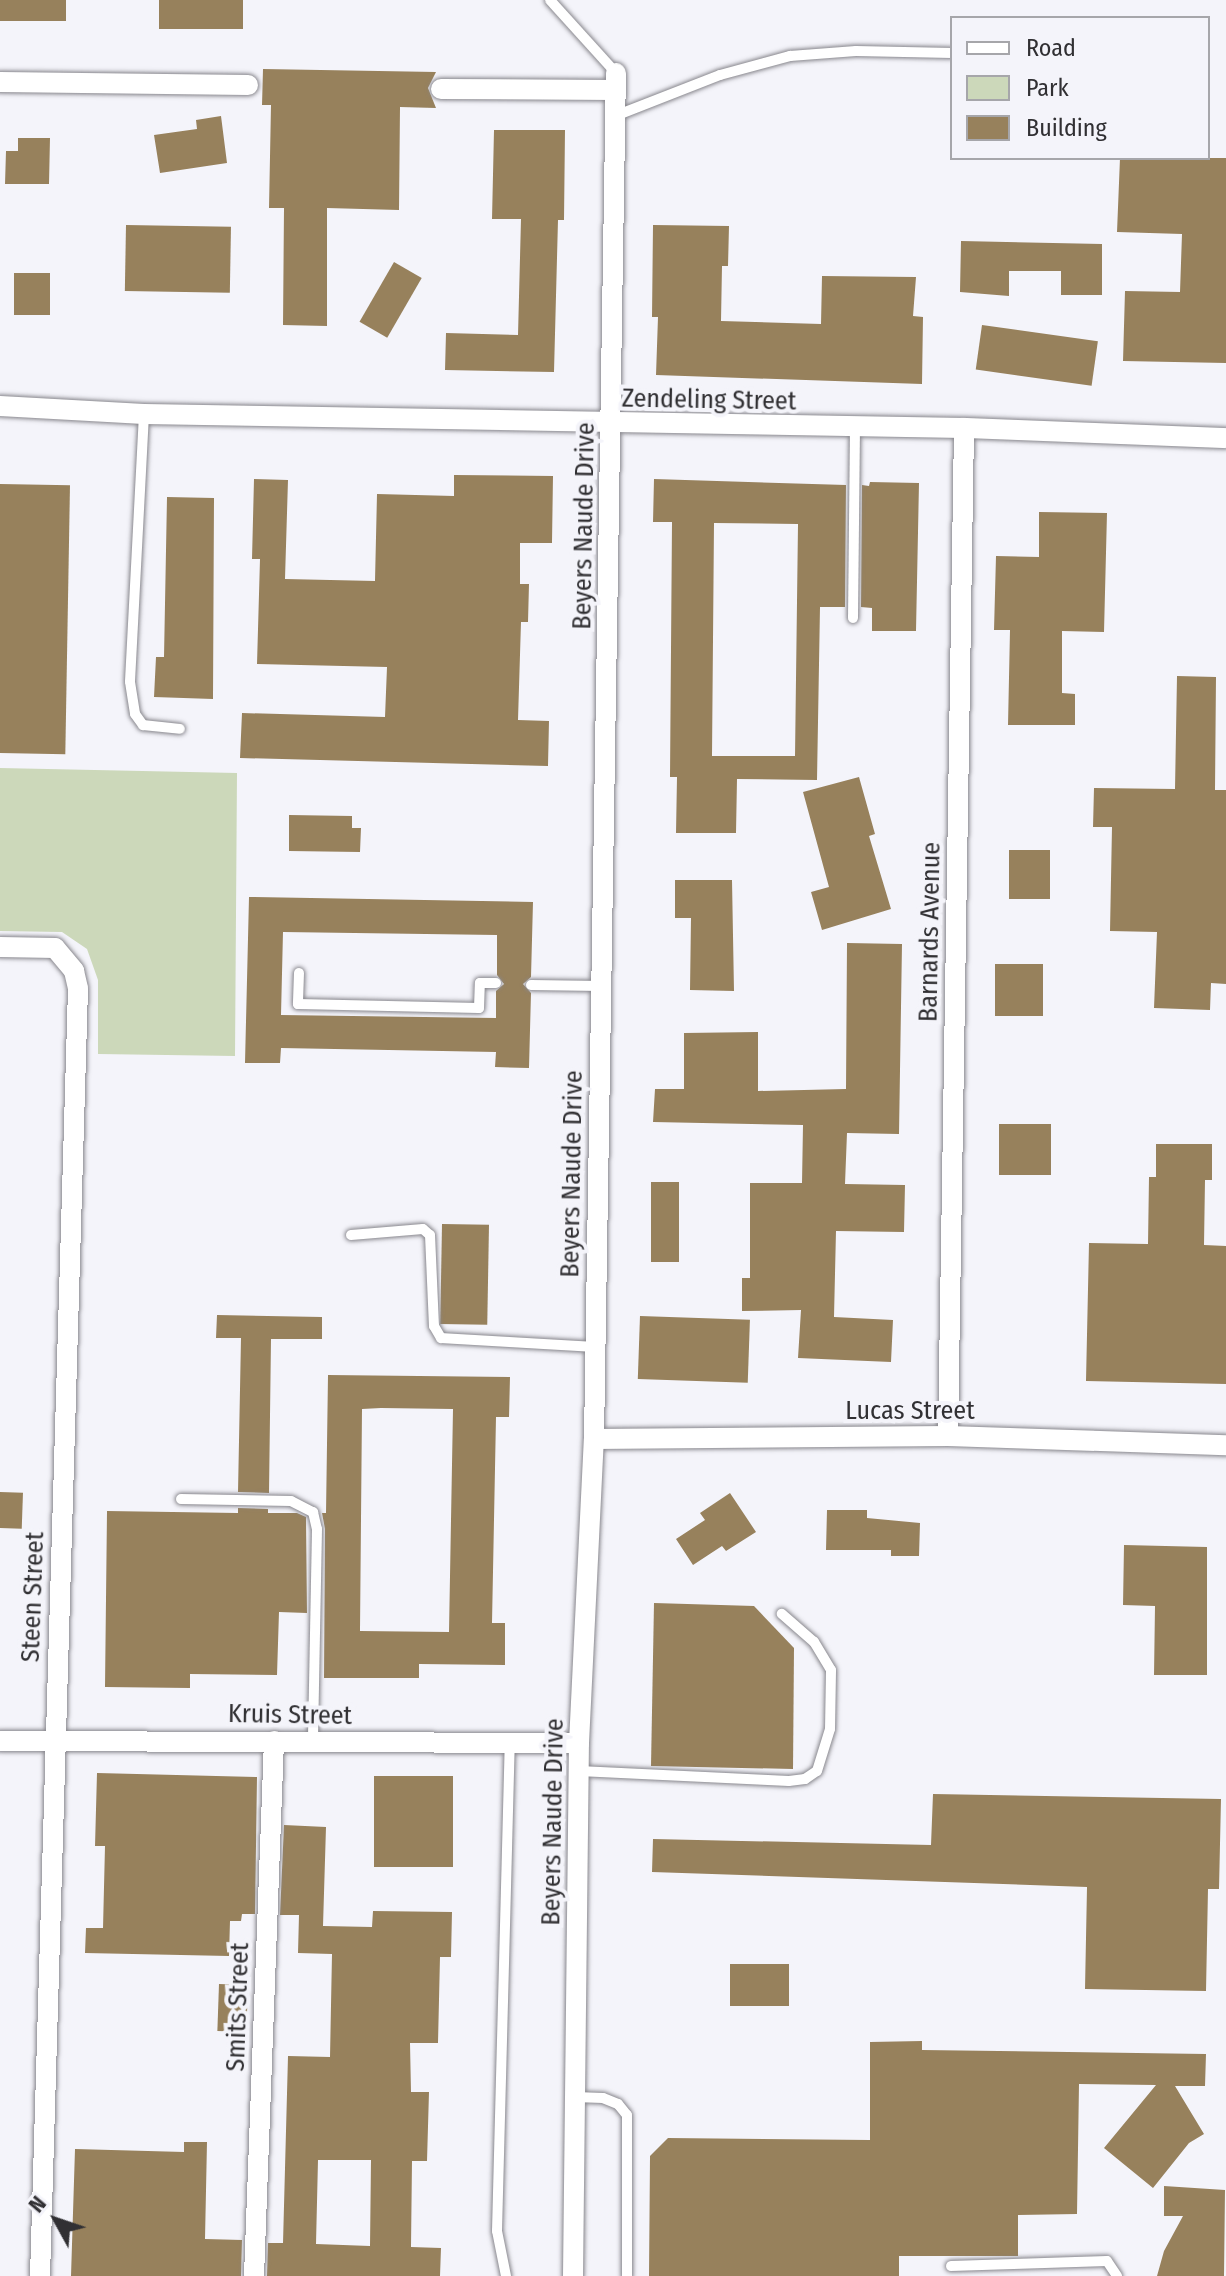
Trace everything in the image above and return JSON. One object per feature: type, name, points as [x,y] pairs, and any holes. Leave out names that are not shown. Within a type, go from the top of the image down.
[{"type":"street","points":[[0,82],[248,85]]},
{"type":"street","points":[[441,89],[616,82]]},
{"type":"street","name":"Beyers Naude Drive","points":[[573,2276],[579,1743],[594,1439],[616,82]]},
{"type":"street","name":"Zendeling Street","points":[[0,406],[144,414],[612,425],[964,428],[1226,438]]},
{"type":"street","name":"Barnards Avenue","points":[[948,1436],[964,428]]},
{"type":"street","name":"Steen Street","points":[[0,947],[55,948],[66,957],[78,989],[40,2276]]},
{"type":"street","name":"Lucas Street","points":[[594,1439],[948,1436],[1226,1445]]},
{"type":"street","name":"Kruis Street","points":[[0,1741],[579,1743]]},
{"type":"street","name":"Smits Street","points":[[254,2276],[274,1741]]},
{"type":"lane","points":[[550,0],[616,82]]},
{"type":"lane","points":[[615,116],[720,75],[790,56],[856,51],[950,53]]},
{"type":"lane","points":[[144,414],[130,682],[135,714],[143,725],[180,729]]},
{"type":"lane","points":[[853,618],[855,428]]},
{"type":"lane","points":[[299,973],[298,1004],[479,1008],[480,983],[496,983]]},
{"type":"lane","points":[[531,985],[601,986]]},
{"type":"lane","points":[[351,1235],[423,1229],[430,1235],[432,1316],[441,1338],[595,1347]]},
{"type":"lane","points":[[181,1499],[291,1501],[313,1512],[317,1529],[313,1742]]},
{"type":"lane","points":[[579,1771],[789,1781],[805,1779],[817,1771],[830,1729],[831,1670],[814,1642],[782,1614]]},
{"type":"lane","points":[[506,2276],[497,2231],[510,1743]]},
{"type":"lane","points":[[575,2097],[603,2098],[618,2104],[627,2115],[627,2276]]},
{"type":"lane","points":[[951,2266],[1107,2261],[1117,2276]]},
{"type":"green space","points":[[0,768],[237,773],[235,1056],[98,1054],[98,980],[87,949],[62,932],[0,931]]},
{"type":"building","points":[[0,0],[66,0],[66,21],[0,21]]},
{"type":"building","points":[[159,0],[243,0],[243,29],[159,29]]},
{"type":"building","points":[[263,69],[436,72],[428,88],[436,108],[400,107],[399,210],[327,208],[327,326],[283,325],[284,208],[269,208],[271,105],[262,105]]},
{"type":"building","points":[[221,116],[227,163],[160,173],[154,135],[197,129],[196,120]]},
{"type":"building","points":[[494,130],[565,130],[564,220],[558,220],[554,372],[445,370],[446,333],[518,335],[521,219],[492,219]]},
{"type":"building","points":[[18,138],[50,138],[49,184],[5,184],[6,151],[18,151]]},
{"type":"building","points":[[1226,158],[1226,363],[1123,361],[1125,291],[1180,292],[1182,234],[1117,232],[1120,160]]},
{"type":"building","points":[[126,225],[231,227],[230,293],[125,291]]},
{"type":"building","points":[[653,225],[729,226],[728,266],[722,266],[721,321],[821,324],[822,276],[916,277],[913,316],[923,317],[922,384],[656,375],[658,317],[652,317]]},
{"type":"building","points":[[961,241],[1102,244],[1102,295],[1061,295],[1061,271],[1009,271],[1009,296],[960,292]]},
{"type":"building","points":[[394,262],[422,278],[387,338],[360,322]]},
{"type":"building","points":[[14,273],[50,273],[50,315],[14,315]]},
{"type":"building","points":[[982,325],[1098,341],[1092,386],[976,370]]},
{"type":"building","points":[[454,475],[553,476],[552,543],[520,543],[520,584],[529,584],[528,622],[521,622],[518,720],[549,721],[548,766],[240,758],[242,713],[385,717],[387,667],[257,664],[260,559],[252,559],[254,479],[288,480],[285,579],[375,581],[377,494],[454,496]]},
{"type":"building","points":[[654,479],[846,485],[845,607],[820,607],[817,780],[737,779],[736,833],[676,833],[677,777],[670,777],[672,522],[653,522]],"holes":[[[714,523],[798,524],[795,756],[712,756]]]},
{"type":"building","points":[[870,482],[919,483],[916,631],[872,631],[872,608],[861,607],[862,485],[869,486]]},
{"type":"building","points":[[0,484],[70,485],[65,754],[0,753]]},
{"type":"building","points":[[167,497],[214,498],[213,699],[154,697],[156,657],[164,657]]},
{"type":"building","points":[[1039,512],[1107,513],[1104,632],[1062,631],[1062,693],[1075,694],[1075,725],[1008,725],[1010,630],[994,630],[996,556],[1039,557]]},
{"type":"building","points":[[1177,676],[1216,677],[1215,790],[1226,790],[1226,984],[1211,983],[1210,1010],[1154,1008],[1157,932],[1110,931],[1112,827],[1093,827],[1094,788],[1175,789]]},
{"type":"building","points":[[859,777],[875,834],[869,836],[891,909],[822,930],[811,892],[829,887],[803,792]]},
{"type":"building","points":[[289,815],[352,816],[352,828],[361,828],[360,852],[289,851]]},
{"type":"building","points":[[1009,850],[1050,850],[1050,899],[1009,899]]},
{"type":"building","points":[[675,880],[732,880],[734,991],[690,990],[691,918],[675,918]]},
{"type":"building","points":[[249,897],[533,902],[531,977],[523,984],[531,993],[529,1068],[495,1067],[496,1052],[281,1048],[280,1063],[245,1063]],"holes":[[[283,932],[497,935],[497,975],[504,984],[496,991],[496,1018],[281,1015]]]},
{"type":"building","points":[[847,943],[902,944],[899,1134],[847,1133],[845,1184],[905,1185],[904,1232],[836,1231],[834,1317],[893,1320],[891,1362],[798,1358],[801,1310],[742,1311],[742,1278],[750,1278],[750,1183],[802,1183],[803,1125],[653,1122],[655,1089],[684,1089],[684,1033],[758,1032],[758,1091],[846,1089]]},
{"type":"building","points":[[995,964],[1043,964],[1043,1016],[995,1016]]},
{"type":"building","points":[[999,1124],[1051,1124],[1051,1175],[999,1175]]},
{"type":"building","points":[[1156,1144],[1212,1144],[1212,1180],[1205,1180],[1204,1245],[1226,1246],[1226,1384],[1086,1381],[1089,1243],[1148,1244],[1149,1177],[1156,1177]]},
{"type":"building","points":[[651,1182],[679,1182],[679,1262],[651,1262]]},
{"type":"building","points":[[442,1224],[489,1225],[487,1325],[440,1324]]},
{"type":"building","points":[[217,1315],[322,1317],[322,1339],[271,1339],[269,1493],[238,1492],[241,1338],[216,1338]]},
{"type":"building","points":[[640,1316],[750,1320],[748,1383],[638,1379]]},
{"type":"building","points":[[328,1375],[510,1377],[509,1417],[496,1417],[492,1623],[505,1623],[505,1665],[419,1664],[419,1678],[324,1678],[325,1529],[322,1513],[326,1513]],"holes":[[[362,1409],[453,1409],[449,1632],[360,1631]]]},
{"type":"building","points":[[0,1492],[23,1493],[22,1529],[0,1528]]},
{"type":"building","points":[[730,1493],[756,1532],[726,1551],[722,1546],[693,1565],[676,1539],[705,1520],[700,1513]]},
{"type":"building","points":[[238,1508],[268,1509],[268,1513],[297,1513],[306,1517],[307,1613],[279,1612],[277,1675],[190,1674],[190,1688],[105,1687],[107,1511],[238,1513]]},
{"type":"building","points":[[827,1510],[867,1510],[867,1518],[920,1523],[919,1556],[891,1556],[891,1550],[826,1550]]},
{"type":"building","points":[[1124,1545],[1207,1547],[1207,1675],[1154,1675],[1155,1606],[1123,1605]]},
{"type":"building","points":[[654,1603],[754,1606],[794,1648],[793,1769],[651,1766]]},
{"type":"building","points":[[97,1773],[257,1777],[255,1914],[242,1914],[241,1921],[230,1921],[229,1956],[85,1953],[86,1928],[103,1928],[105,1846],[95,1846]]},
{"type":"building","points":[[374,1776],[453,1776],[453,1867],[374,1867]]},
{"type":"building","points":[[933,1794],[1221,1799],[1219,1889],[1208,1889],[1206,1991],[1085,1989],[1087,1887],[652,1872],[653,1839],[931,1845]]},
{"type":"building","points":[[284,1825],[326,1827],[323,1926],[372,1927],[373,1911],[452,1912],[451,1957],[440,1957],[438,2043],[410,2043],[411,2092],[429,2092],[427,2161],[412,2161],[411,2247],[441,2248],[440,2276],[267,2276],[268,2243],[283,2243],[288,2056],[330,2057],[332,1954],[298,1953],[299,1915],[280,1915]],"holes":[[[318,2160],[371,2160],[370,2246],[316,2244]]]},
{"type":"building","points":[[730,1964],[789,1964],[789,2006],[730,2006]]},
{"type":"building","points":[[219,1984],[248,1985],[246,2032],[217,2031]]},
{"type":"building","points":[[922,2041],[922,2050],[1206,2054],[1205,2086],[1175,2086],[1204,2134],[1189,2143],[1153,2188],[1104,2148],[1156,2085],[1079,2084],[1077,2214],[1018,2215],[1018,2256],[899,2256],[899,2276],[649,2276],[650,2156],[668,2138],[870,2140],[870,2042]]},
{"type":"building","points":[[184,2142],[207,2142],[205,2239],[242,2240],[241,2276],[71,2276],[75,2149],[184,2152]]},
{"type":"building","points":[[1164,2186],[1225,2190],[1224,2276],[1157,2276],[1164,2251],[1183,2216],[1164,2216]]}]
